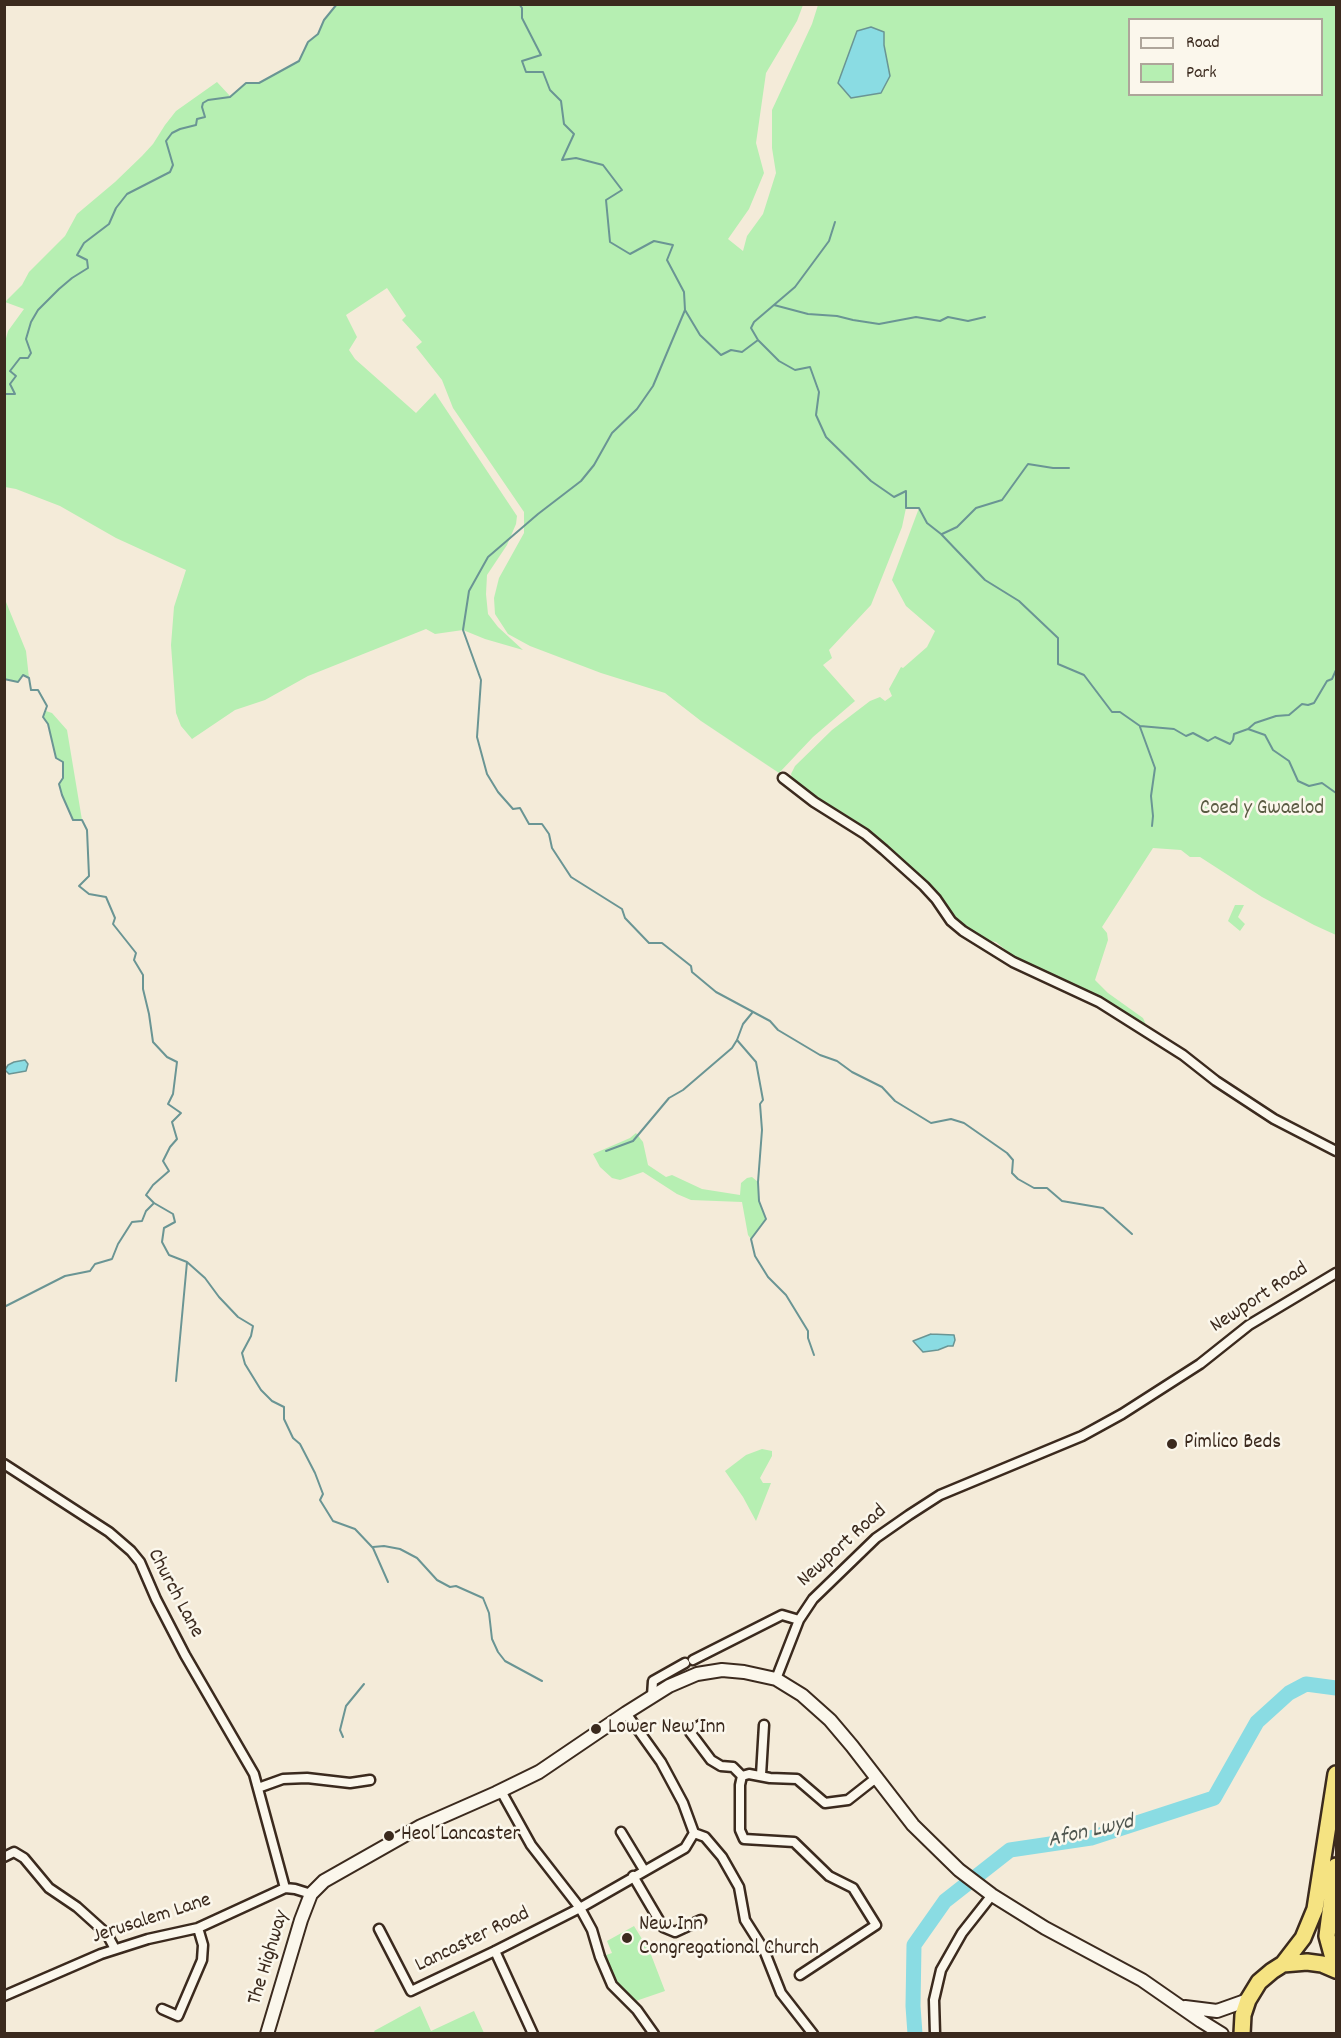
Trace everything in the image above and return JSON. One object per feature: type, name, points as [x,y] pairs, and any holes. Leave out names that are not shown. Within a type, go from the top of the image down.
[{"type":"highway","points":[[1242,2034],[1243,2015],[1248,2000],[1259,1982],[1283,1964],[1303,1938],[1315,1910],[1336,1774]]},
{"type":"highway","points":[[1336,1866],[1327,1936],[1336,1970]]},
{"type":"highway","points":[[1283,1964],[1307,1962],[1322,1964],[1336,1970]]},
{"type":"street","points":[[783,778],[814,802],[865,834],[884,850],[924,886],[951,921],[963,931],[1013,962],[1099,1002],[1183,1055],[1216,1081],[1274,1119],[1336,1151]]},
{"type":"street","name":"Newport Road","points":[[776,1679],[799,1620],[813,1599],[876,1538],[940,1495],[1082,1437],[1122,1414],[1200,1364],[1249,1325],[1336,1273]]},
{"type":"street","name":"Church Lane","points":[[4,1464],[109,1532],[140,1562],[185,1655],[254,1774],[285,1888]]},
{"type":"street","points":[[652,1696],[652,1681],[782,1615],[799,1620]]},
{"type":"street","points":[[285,1888],[311,1894],[324,1881],[421,1826],[539,1772],[669,1686],[698,1674],[722,1670],[744,1672],[776,1679],[802,1695],[830,1720],[913,1825],[959,1870],[979,1886],[1045,1928],[1142,1980],[1201,2022],[1222,2034]]},
{"type":"street","points":[[626,1713],[661,1762],[683,1803],[694,1833],[705,1837],[722,1857],[739,1887],[745,1920],[764,1950],[781,1994],[813,2034]]},
{"type":"street","points":[[702,1724],[690,1732],[711,1760],[721,1766],[733,1767],[742,1776]]},
{"type":"street","points":[[761,1775],[764,1725]]},
{"type":"street","points":[[742,1776],[749,1774],[770,1778],[797,1779],[825,1803],[848,1800],[876,1778]]},
{"type":"street","points":[[742,1776],[740,1830],[744,1839],[794,1842],[829,1876],[854,1888],[876,1925],[800,1975]]},
{"type":"street","points":[[258,1788],[283,1779],[307,1778],[350,1783],[370,1780]]},
{"type":"street","points":[[501,1791],[531,1845],[580,1908],[592,1930],[612,1985],[637,2010],[654,2034]]},
{"type":"street","points":[[621,1832],[644,1870]]},
{"type":"street","name":"Lancaster Road","points":[[380,1929],[411,1991],[580,1908],[685,1848],[694,1833]]},
{"type":"street","points":[[4,1857],[14,1852],[24,1858],[49,1888],[77,1907],[107,1934],[115,1949]]},
{"type":"street","points":[[633,1876],[663,1927],[675,1932],[701,1920]]},
{"type":"street","name":"Jerusalem Lane","points":[[4,1996],[115,1949],[198,1928],[285,1888]]},
{"type":"street","name":"The Highway","points":[[267,2034],[311,1894]]},
{"type":"street","points":[[935,2034],[934,2000],[941,1970],[962,1933],[992,1895]]},
{"type":"street","points":[[162,2009],[178,2016],[202,1960],[203,1945],[198,1928]]},
{"type":"street","points":[[495,1951],[533,2034]]},
{"type":"street","points":[[1182,2007],[1217,2011],[1248,2000]]},
{"type":"green space","name":"Coed y Gwaelod","points":[[337,5],[803,5],[797,21],[766,73],[756,143],[764,173],[749,209],[728,239],[743,251],[747,236],[763,214],[776,173],[772,148],[772,110],[812,24],[818,5],[1336,5],[1336,935],[1262,897],[1200,857],[1190,857],[1181,850],[1153,848],[1102,927],[1107,933],[1108,940],[1095,980],[1108,993],[1143,1018],[1147,1027],[1065,982],[1020,962],[996,942],[986,940],[963,927],[947,911],[941,901],[793,782],[791,774],[795,766],[832,730],[870,701],[880,697],[885,701],[892,696],[889,689],[901,667],[903,668],[927,647],[935,631],[906,606],[892,580],[919,508],[906,508],[902,527],[871,605],[829,650],[832,658],[823,665],[855,701],[813,737],[779,773],[701,721],[665,693],[601,673],[530,646],[508,634],[495,614],[494,598],[499,578],[524,533],[524,512],[453,408],[442,380],[416,347],[422,342],[402,320],[406,316],[387,288],[346,315],[357,337],[349,350],[355,359],[416,413],[435,393],[517,516],[507,545],[487,575],[486,594],[488,614],[498,627],[523,650],[463,630],[435,634],[426,629],[308,676],[265,700],[235,710],[192,739],[181,726],[176,713],[171,645],[174,607],[186,570],[116,538],[60,506],[5,487],[5,342],[8,331],[24,309],[5,302],[22,285],[29,272],[65,236],[77,214],[142,156],[176,111],[217,82],[230,96],[246,83],[259,83],[299,61],[308,42],[318,34],[324,20]]},
{"type":"green space","points":[[4,597],[26,651],[29,678],[23,675],[18,682],[5,679]]},
{"type":"green space","points":[[46,711],[52,713],[67,730],[82,820],[73,820],[62,795],[59,784],[63,778],[63,762],[56,758],[48,724],[43,717]]},
{"type":"green space","points":[[1235,905],[1244,905],[1238,917],[1245,924],[1240,931],[1228,921]]},
{"type":"green space","points":[[636,1133],[643,1142],[648,1165],[666,1177],[672,1175],[702,1189],[740,1195],[741,1183],[747,1178],[752,1177],[758,1182],[759,1201],[766,1219],[751,1239],[748,1235],[742,1202],[691,1200],[677,1194],[643,1172],[620,1180],[612,1178],[600,1167],[593,1154],[630,1138]]},
{"type":"green space","points":[[762,1449],[772,1451],[772,1456],[760,1478],[763,1483],[771,1483],[756,1521],[725,1471],[746,1455]]},
{"type":"green space","points":[[634,1926],[650,1952],[665,1991],[630,2003],[612,1985],[600,1957],[612,1953],[607,1941]]},
{"type":"green space","points":[[420,2006],[431,2031],[474,2011],[484,2033],[376,2034],[374,2031]]},
{"type":"water","points":[[871,27],[884,32],[890,76],[881,93],[851,98],[838,83],[857,31]]},
{"type":"water","points":[[25,1060],[28,1064],[26,1071],[9,1074],[5,1070],[14,1062]]},
{"type":"water","points":[[931,1334],[954,1335],[953,1346],[923,1352],[913,1341]]},
{"type":"waterway","points":[[4,394],[15,394],[10,384],[16,376],[10,371],[20,358],[28,358],[31,353],[26,339],[31,322],[38,310],[72,278],[88,268],[87,260],[77,255],[84,243],[109,224],[116,208],[127,194],[170,172],[173,165],[166,141],[172,133],[196,125],[197,119],[205,117],[202,107],[203,103],[208,100],[230,97],[246,83],[259,83],[299,61],[308,42],[318,34],[324,20],[337,4]]},
{"type":"waterway","points":[[519,4],[522,8],[522,18],[541,55],[522,61],[526,72],[543,72],[550,90],[561,101],[564,124],[574,134],[562,160],[576,158],[603,165],[622,190],[606,200],[610,242],[630,254],[654,241],[673,245],[667,260],[684,292],[685,310],[700,335],[721,355],[731,350],[742,352],[758,340],[779,361],[795,370],[810,367],[819,392],[816,415],[826,437],[871,481],[894,497],[906,491],[906,508],[919,508],[927,523],[941,534],[985,580],[1019,601],[1058,638],[1058,664],[1084,675],[1112,712],[1120,712],[1140,726],[1174,729],[1186,736],[1193,733],[1208,741],[1215,737],[1230,744],[1234,734],[1248,729],[1255,723],[1276,716],[1289,715],[1302,704],[1314,703],[1336,670]]},
{"type":"waterway","points":[[758,340],[751,328],[754,322],[795,287],[829,241],[835,222]]},
{"type":"waterway","points":[[774,305],[808,314],[837,316],[879,324],[916,317],[940,321],[948,317],[968,321],[985,317]]},
{"type":"waterway","points":[[685,310],[653,386],[637,409],[612,433],[594,465],[581,481],[488,557],[469,591],[463,630],[481,680],[477,737],[487,774],[498,792],[513,809],[520,808],[529,824],[542,824],[549,834],[552,848],[571,877],[622,909],[625,918],[649,943],[662,943],[691,966],[692,972],[716,992],[770,1021],[778,1030],[820,1055],[837,1061],[852,1072],[882,1087],[895,1101],[931,1123],[951,1119],[964,1123],[1007,1153],[1013,1160],[1012,1173],[1018,1179],[1034,1188],[1047,1188],[1062,1201],[1103,1208],[1132,1234]]},
{"type":"waterway","points":[[942,534],[957,527],[976,508],[1002,500],[1028,464],[1069,468]]},
{"type":"waterway","points":[[4,679],[18,682],[23,675],[29,678],[31,690],[38,690],[47,706],[43,717],[48,724],[56,758],[63,762],[63,778],[59,784],[62,795],[73,820],[82,820],[87,830],[89,876],[79,886],[89,894],[106,897],[115,918],[113,924],[136,953],[134,960],[143,975],[143,989],[153,1042],[167,1057],[177,1062],[173,1094],[168,1104],[181,1113],[172,1122],[177,1139],[163,1161],[169,1171],[153,1185],[146,1195],[154,1203],[173,1214],[175,1222],[164,1228],[162,1242],[169,1255],[187,1262],[205,1278],[238,1317],[253,1326],[251,1336],[242,1353],[245,1364],[261,1390],[272,1401],[284,1407],[284,1419],[315,1473],[323,1494],[320,1500],[333,1521],[355,1529],[373,1548],[388,1582]]},
{"type":"waterway","points":[[1140,727],[1155,768],[1151,796],[1152,826]]},
{"type":"waterway","points":[[1248,729],[1265,735],[1273,750],[1289,761],[1298,781],[1309,786],[1322,783],[1336,793]]},
{"type":"waterway","points":[[606,1151],[633,1141],[669,1098],[683,1090],[732,1048],[743,1024],[752,1013]]},
{"type":"waterway","points":[[737,1040],[756,1062],[763,1100],[760,1104],[762,1130],[758,1182],[759,1201],[766,1219],[751,1239],[755,1256],[768,1277],[786,1295],[808,1331],[814,1355]]},
{"type":"waterway","points":[[4,1307],[65,1276],[90,1271],[95,1264],[112,1259],[118,1244],[132,1222],[142,1221],[146,1211],[154,1203]]},
{"type":"waterway","points":[[176,1381],[187,1262]]},
{"type":"waterway","points":[[373,1547],[384,1546],[400,1549],[417,1558],[437,1580],[483,1598],[489,1613],[492,1639],[498,1652],[505,1661],[542,1681]]},
{"type":"waterway","points":[[343,1737],[340,1730],[346,1706],[364,1684]]},
{"type":"waterway","name":"Afon Lwyd","points":[[915,2034],[914,1945],[945,1901],[1010,1850],[1091,1838],[1214,1798],[1257,1722],[1289,1693],[1306,1684],[1336,1688]]},
{"type":"place","name":"Pimlico Beds","points":[[1172,1444]]},
{"type":"place","name":"Lower New Inn","points":[[596,1729]]},
{"type":"place","name":"Heol Lancaster","points":[[389,1836]]},
{"type":"place","name":"New Inn Congregational Church","points":[[627,1938]]}]
